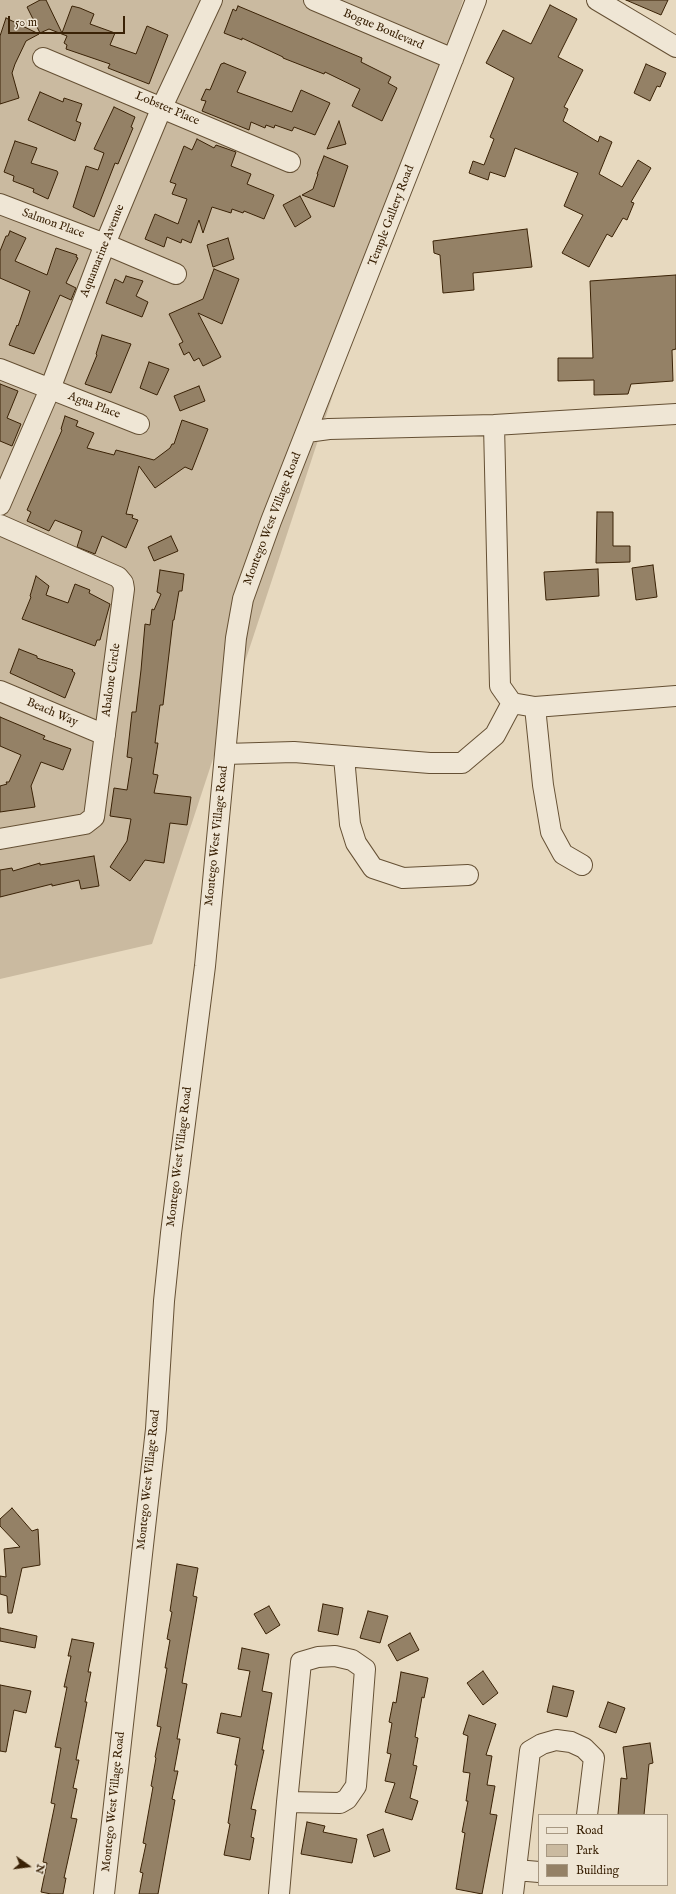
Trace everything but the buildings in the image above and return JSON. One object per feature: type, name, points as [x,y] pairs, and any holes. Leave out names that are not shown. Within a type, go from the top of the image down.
[{"type":"street","name":"Aquamarine Avenue","points":[[0,505],[50,389],[105,244],[162,107],[212,0]]},
{"type":"street","name":"Bogue Boulevard","points":[[314,0],[453,60]]},
{"type":"street","name":"Temple Gallery Road","points":[[307,432],[476,0]]},
{"type":"street","points":[[598,0],[676,47]]},
{"type":"street","name":"Lobster Place","points":[[43,58],[290,162]]},
{"type":"street","name":"Salmon Place","points":[[0,204],[105,244],[176,274]]},
{"type":"street","name":"Agua Place","points":[[0,368],[139,424]]},
{"type":"street","points":[[307,432],[328,429],[494,425],[676,414]]},
{"type":"street","points":[[494,425],[500,686],[512,703],[535,707],[676,696]]},
{"type":"street","name":"Montego West Village Road","points":[[104,1894],[155,1437],[164,1301],[171,1233],[205,966],[236,638],[243,599],[276,508],[307,432]]},
{"type":"street","name":"Abalone Circle","points":[[0,525],[118,577],[123,583],[124,589],[94,816],[85,824],[0,839]]},
{"type":"street","name":"Beach Way","points":[[0,691],[105,735]]},
{"type":"street","points":[[225,754],[294,752],[430,763],[462,763],[495,735],[512,703]]},
{"type":"street","points":[[535,707],[543,785],[551,832],[563,854],[582,865]]},
{"type":"street","points":[[344,756],[350,824],[356,843],[373,868],[403,878],[468,876]]},
{"type":"street","points":[[279,1894],[287,1802],[301,1662],[318,1657],[335,1656],[352,1660],[365,1669],[356,1786],[350,1796],[340,1803],[287,1802]]},
{"type":"street","points":[[513,1894],[530,1751],[542,1744],[556,1740],[570,1742],[584,1748],[594,1758],[587,1814]]},
{"type":"street","points":[[516,1870],[538,1872]]},
{"type":"green space","points":[[0,0],[463,0],[152,944],[0,979]]}]
